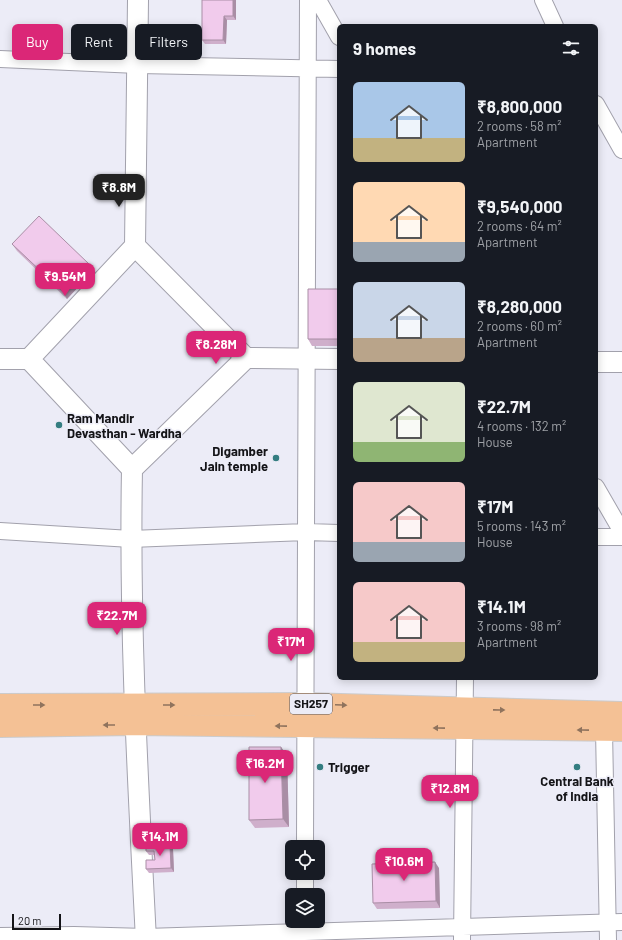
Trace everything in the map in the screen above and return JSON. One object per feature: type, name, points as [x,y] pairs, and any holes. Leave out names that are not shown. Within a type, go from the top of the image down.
[{"type":"main road","name":"SH257","points":[[0,726],[135,715],[305,704],[465,719],[613,730]]},
{"type":"main road","name":"SH257","points":[[0,705],[304,726],[622,713]]},
{"type":"street","points":[[29,359],[134,246],[138,0]]},
{"type":"street","points":[[305,840],[304,726],[308,359],[308,0]]},
{"type":"street","points":[[318,0],[337,34]]},
{"type":"street","points":[[543,0],[554,24]]},
{"type":"street","points":[[0,59],[138,65],[337,69]]},
{"type":"street","points":[[598,108],[622,150]]},
{"type":"street","points":[[134,246],[246,358],[337,359]]},
{"type":"street","points":[[132,469],[246,358]]},
{"type":"street","points":[[0,359],[29,359],[132,469],[131,539],[135,715],[146,939]]},
{"type":"street","points":[[598,362],[622,362]]},
{"type":"street","points":[[598,490],[622,532]]},
{"type":"street","points":[[0,531],[131,539],[306,532],[337,533]]},
{"type":"street","points":[[598,537],[622,537]]},
{"type":"street","points":[[462,933],[465,680]]},
{"type":"street","points":[[608,940],[614,922],[613,730]]},
{"type":"street","points":[[0,936],[74,935],[146,939],[305,931],[462,933],[614,922]]},
{"type":"building","points":[[202,0],[233,0],[233,16],[224,16],[223,40],[202,40]]},
{"type":"building","points":[[39,216],[89,264],[63,292],[12,244]]},
{"type":"building","points":[[308,289],[337,289],[337,339],[308,339]]},
{"type":"building","points":[[249,747],[281,747],[283,819],[249,820]]},
{"type":"building","points":[[170,845],[171,868],[146,869],[146,860],[155,860],[154,851],[146,851],[146,846]]},
{"type":"building","points":[[435,862],[436,901],[373,903],[372,864]]},
{"type":"place","name":"Ram Mandir Devasthan - Wardha","points":[[59,425]]},
{"type":"place","name":"Digamber Jain temple","points":[[276,458]]},
{"type":"place","name":"Trigger","points":[[320,767]]},
{"type":"place","name":"Central Bank of India","points":[[577,767]]}]
